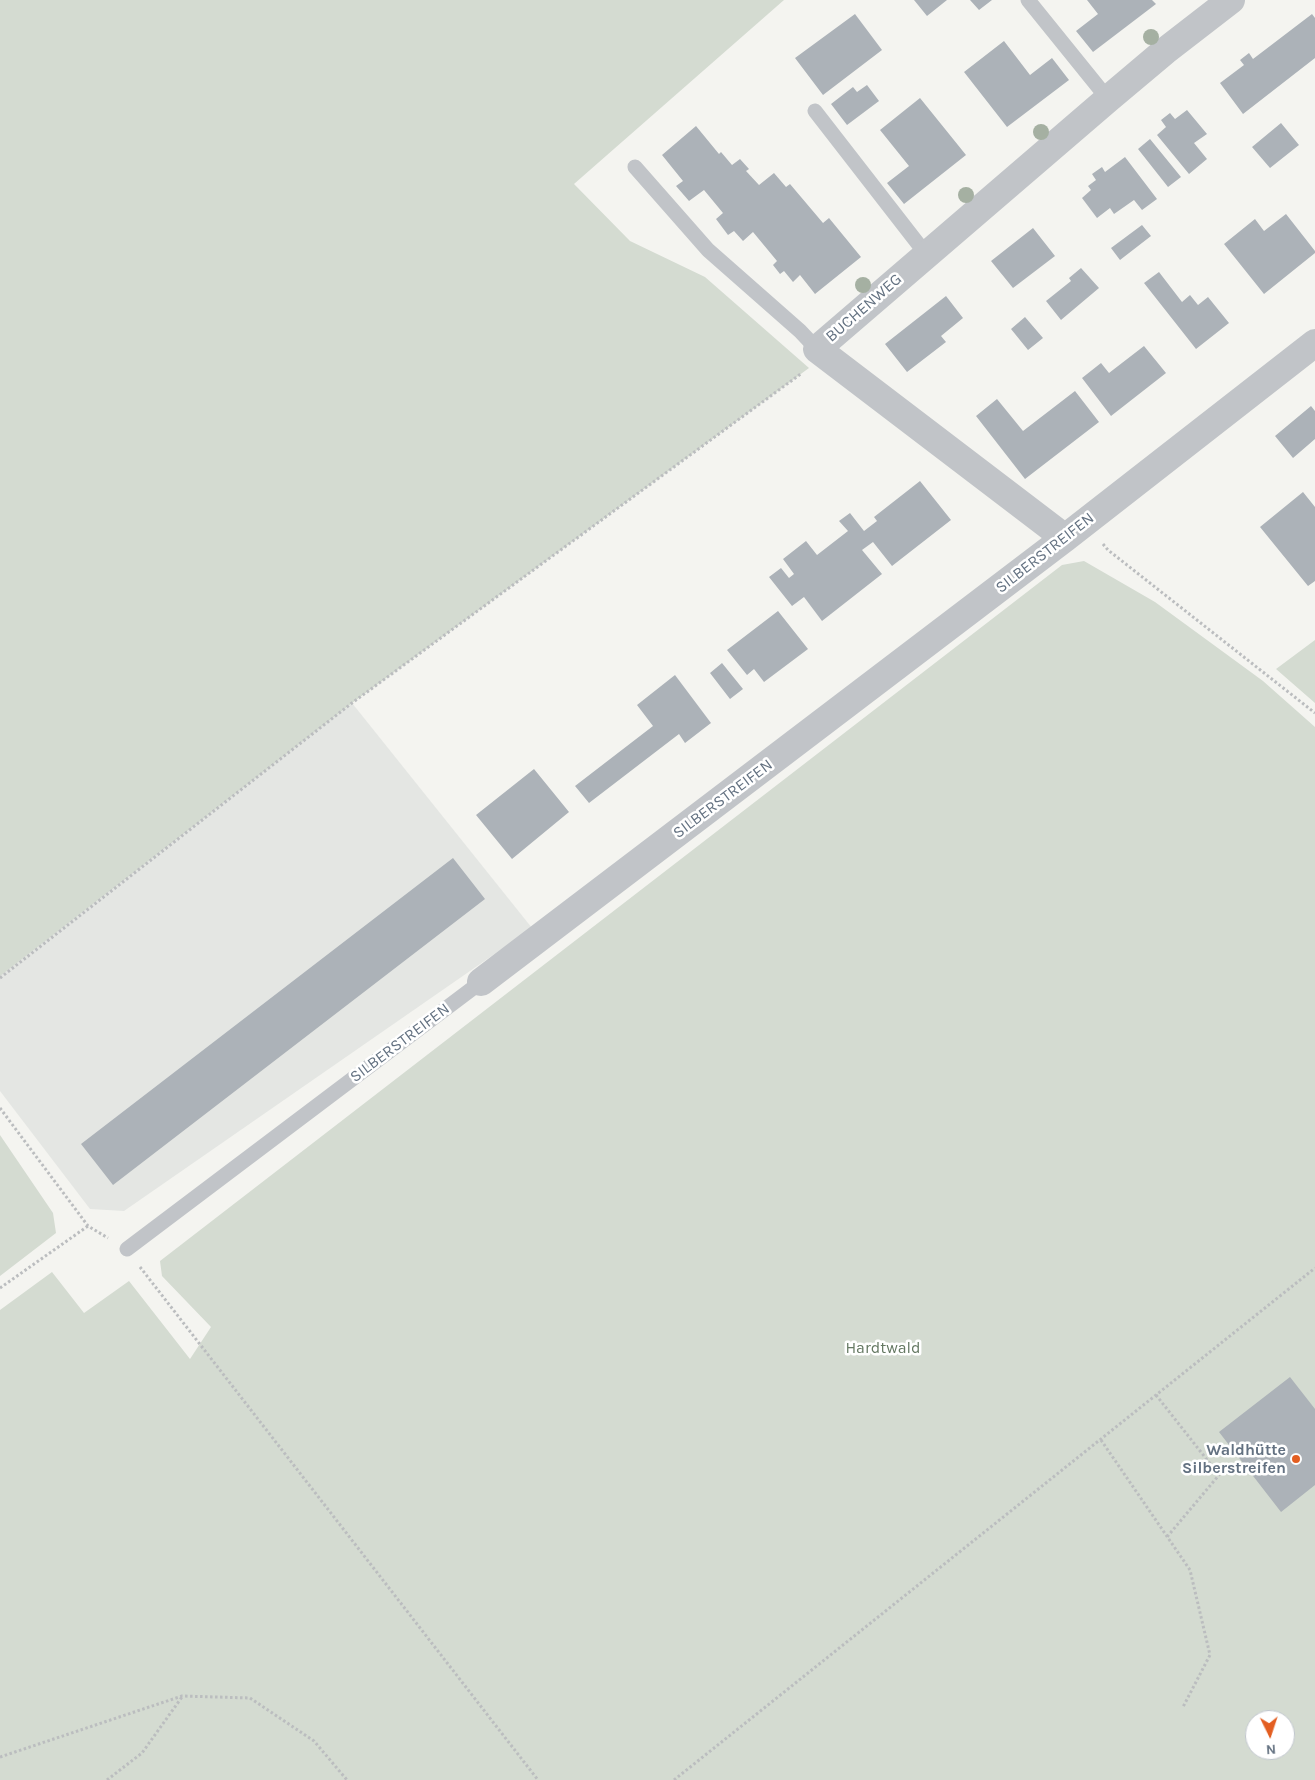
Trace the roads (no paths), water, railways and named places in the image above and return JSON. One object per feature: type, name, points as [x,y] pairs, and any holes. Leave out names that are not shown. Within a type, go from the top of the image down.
[{"type":"street","name":"BUCHENWEG","points":[[817,349],[1108,99],[1165,51],[1231,0]]},
{"type":"street","name":"SILBERSTREIFEN","points":[[482,982],[1075,531],[1315,343]]},
{"type":"street","points":[[817,349],[1075,531]]},
{"type":"lane","points":[[1028,0],[1108,99]]},
{"type":"lane","points":[[815,111],[926,254]]},
{"type":"lane","name":"BUCHENWEG","points":[[635,166],[708,250],[800,330],[817,349]]},
{"type":"lane","name":"SILBERSTREIFEN","points":[[127,1250],[482,982]]},
{"type":"place","name":"Waldhütte Silberstreifen","points":[[1296,1459]]},
{"type":"park label","name":"Hardtwald","points":[[883,1348]]}]
